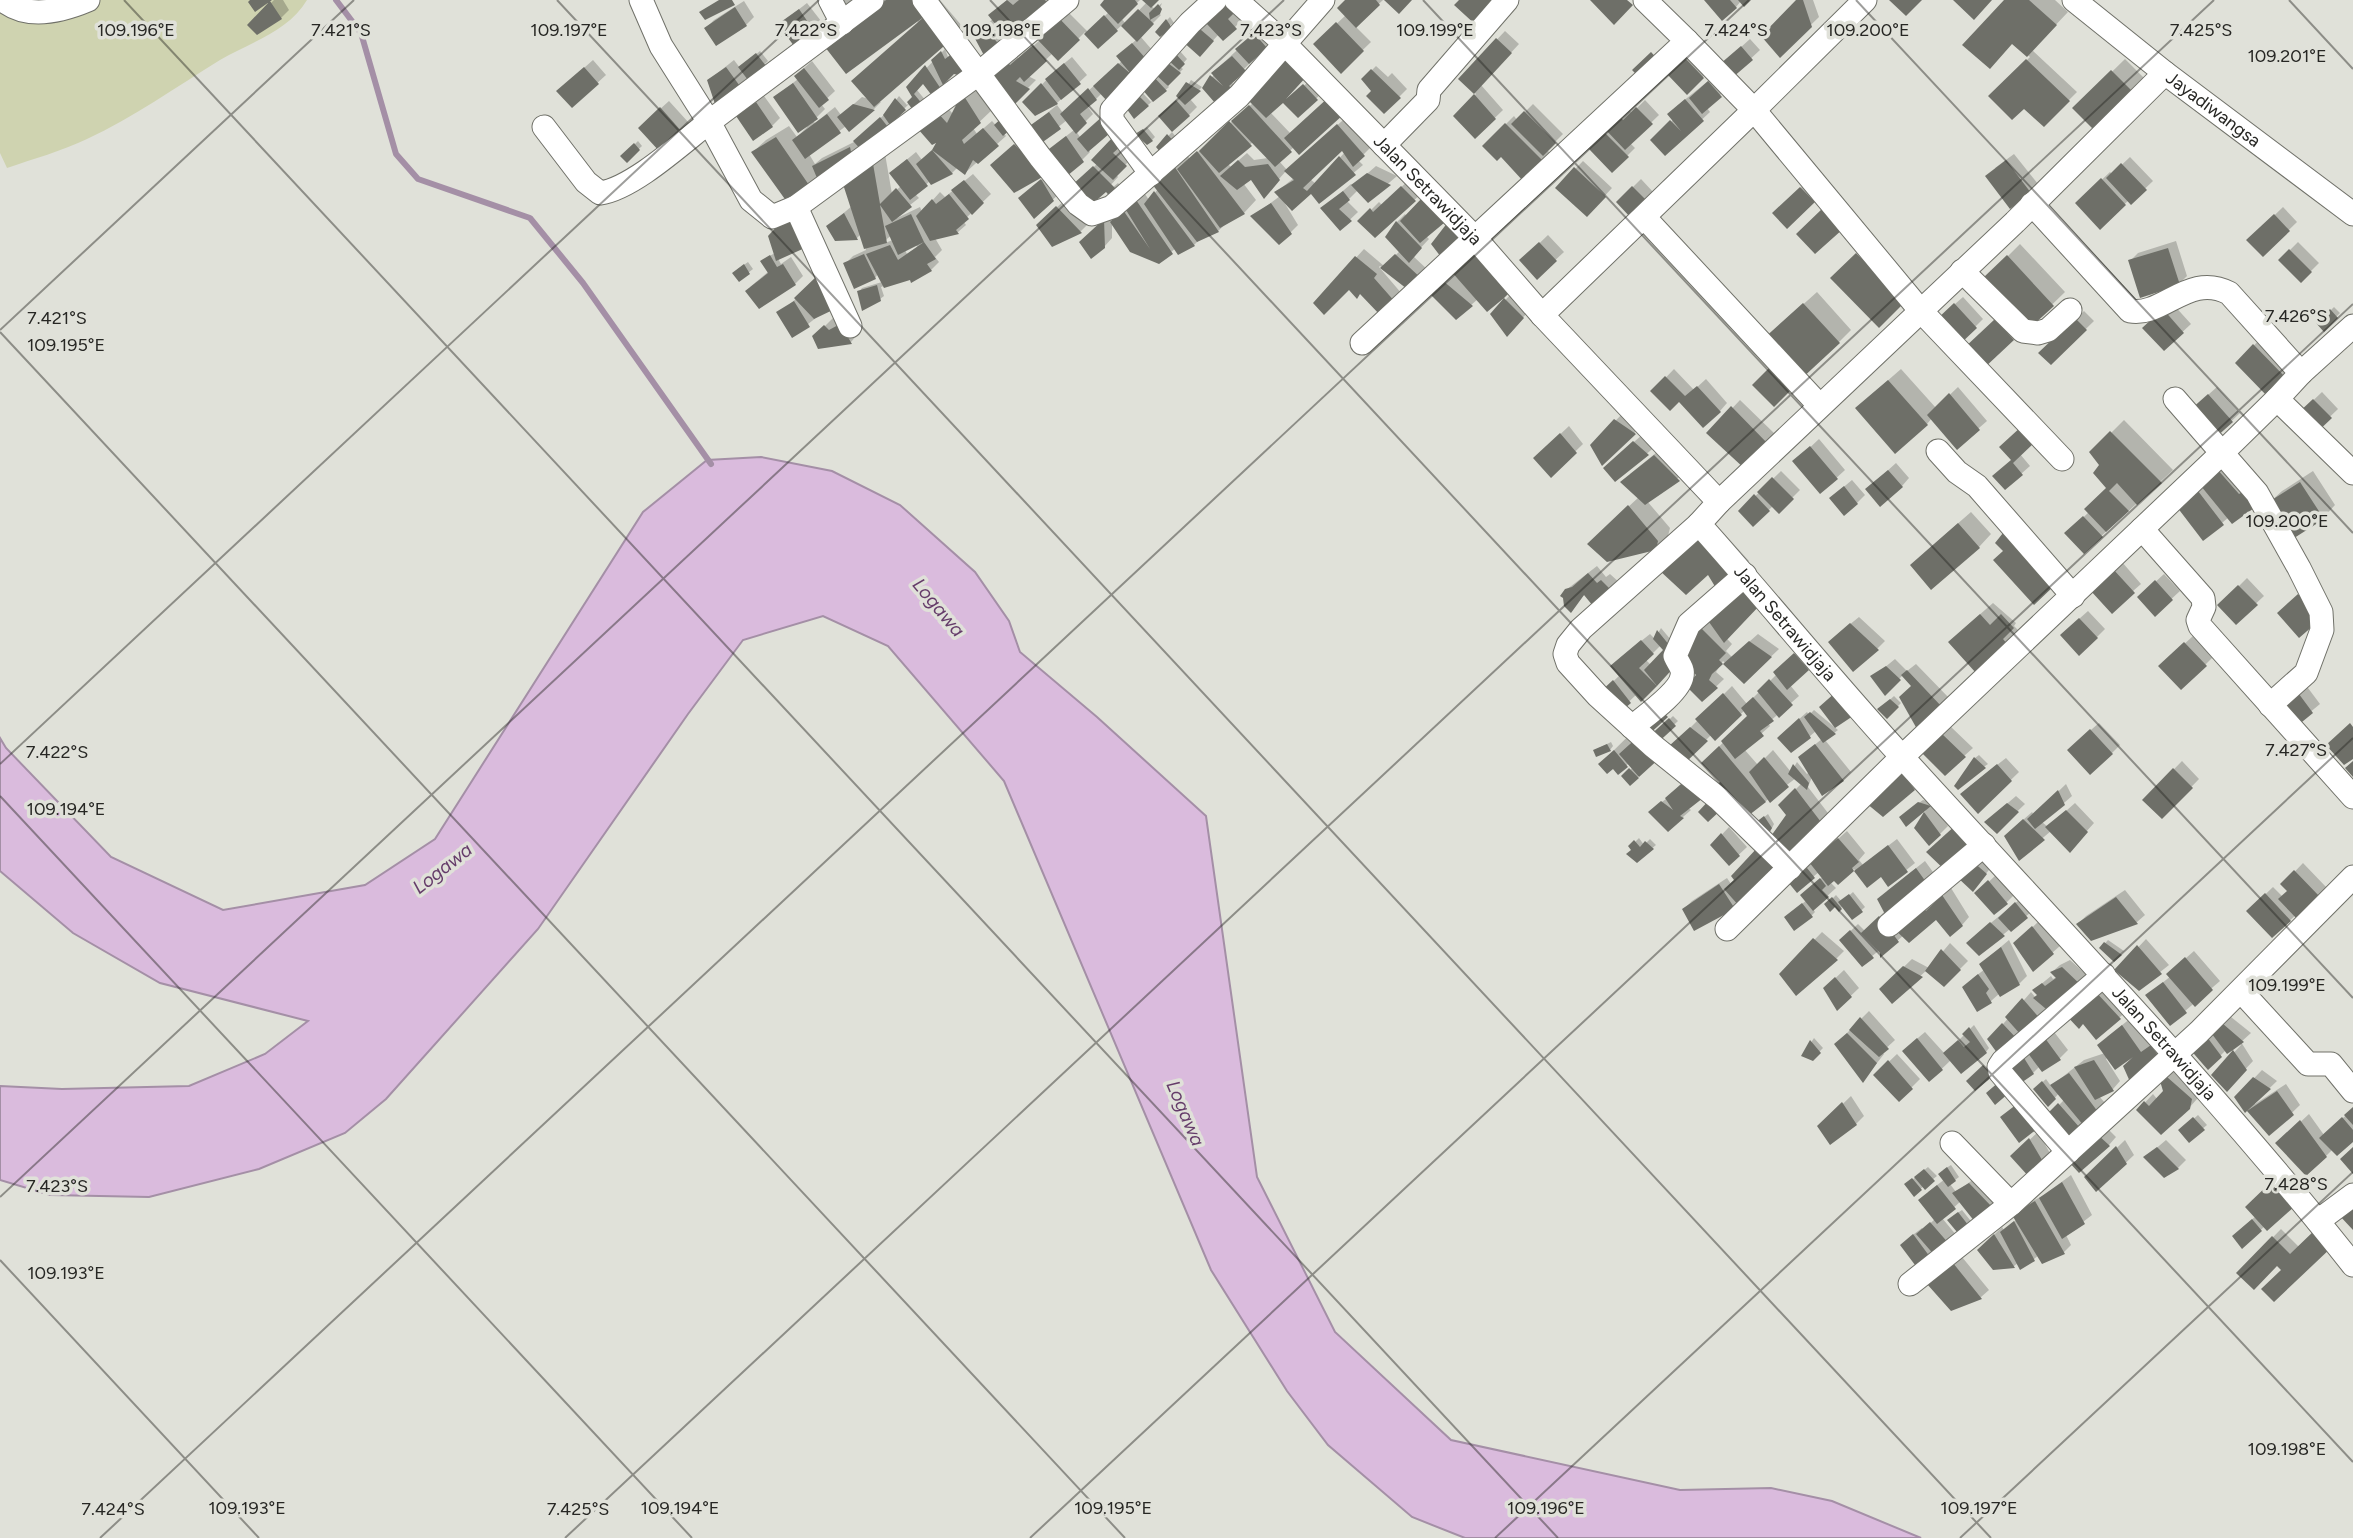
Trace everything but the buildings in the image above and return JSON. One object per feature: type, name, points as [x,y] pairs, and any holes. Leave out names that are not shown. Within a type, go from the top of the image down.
[{"type":"street","points":[[4,0],[23,11],[42,12],[68,8],[88,0]]},
{"type":"street","points":[[641,0],[661,46],[709,122],[751,200],[772,217],[796,207],[978,74],[1067,0]]},
{"type":"street","points":[[830,0],[842,23]]},
{"type":"street","points":[[544,127],[586,182],[600,193],[612,192],[630,182],[872,0]]},
{"type":"street","points":[[924,0],[1040,157],[1085,211],[1092,214],[1112,207],[1239,96],[1323,0]]},
{"type":"street","points":[[1151,174],[1112,120],[1112,110],[1190,23],[1215,0]]},
{"type":"street","name":"Jalan Setrawidjaja","points":[[1236,0],[1284,43],[1475,237],[1542,315],[1719,502]]},
{"type":"street","points":[[1384,145],[1428,100],[1429,90],[1507,0]]},
{"type":"street","points":[[1645,0],[1754,110],[1920,310],[2062,459]]},
{"type":"street","points":[[1542,315],[1865,0]]},
{"type":"street","name":"Jayadiwangsa","points":[[2074,0],[2165,74],[2353,214]]},
{"type":"street","points":[[1362,343],[1687,41]]},
{"type":"street","points":[[1790,867],[1719,799],[1598,696],[1568,663],[1565,654],[1568,645],[1596,614],[1699,524],[1819,405],[2165,74]]},
{"type":"street","points":[[2032,204],[2130,311],[2145,312],[2172,297],[2206,287],[2222,290],[2229,293],[2301,373]]},
{"type":"street","points":[[796,207],[809,241],[850,326]]},
{"type":"street","points":[[1644,217],[1819,405]]},
{"type":"street","points":[[1962,271],[2023,331],[2038,334],[2048,330],[2070,310]]},
{"type":"street","points":[[1727,929],[1902,757],[2353,326]]},
{"type":"street","points":[[2175,398],[2257,493],[2321,612],[2322,630],[2306,673],[2270,705]]},
{"type":"street","points":[[2277,399],[2353,473]]},
{"type":"street","points":[[1938,451],[1957,472],[1977,486],[2073,596]]},
{"type":"street","name":"Jalan Setrawidjaja","points":[[1699,524],[1902,757],[2104,975],[2318,1221],[2353,1265]]},
{"type":"street","points":[[2142,529],[2203,598],[2204,607],[2198,620],[2200,626],[2353,797]]},
{"type":"street","points":[[1632,727],[1682,680],[1683,674],[1675,656],[1689,624],[1745,575]]},
{"type":"street","points":[[1889,925],[1984,845]]},
{"type":"street","points":[[1910,1284],[2011,1204],[2174,1055],[2353,877]]},
{"type":"street","points":[[2068,1152],[2000,1072],[1999,1067],[2104,975]]},
{"type":"street","points":[[2241,991],[2308,1064],[2331,1064],[2353,1091]]},
{"type":"street","points":[[1952,1143],[2011,1204]]},
{"type":"street","points":[[2318,1221],[2353,1195]]},
{"type":"green space","points":[[0,0],[307,0],[290,20],[279,28],[220,60],[121,121],[58,151],[7,168],[0,153]]},
{"type":"water","name":"Logawa","points":[[761,457],[832,471],[900,505],[975,572],[1009,621],[1020,652],[1097,717],[1206,816],[1257,1177],[1335,1332],[1451,1440],[1680,1490],[1771,1488],[1832,1501],[1921,1538],[1465,1538],[1412,1517],[1328,1445],[1287,1391],[1211,1270],[1004,781],[888,646],[823,616],[743,640],[538,929],[386,1099],[345,1133],[259,1169],[149,1197],[50,1195],[0,1180],[0,1086],[62,1089],[189,1086],[265,1054],[308,1021],[160,983],[73,933],[0,871],[0,738],[6,748],[111,857],[223,910],[365,885],[435,839],[643,512],[707,460]]},
{"type":"waterway","points":[[336,0],[361,33],[396,154],[418,179],[530,218],[583,283],[711,464]]}]
